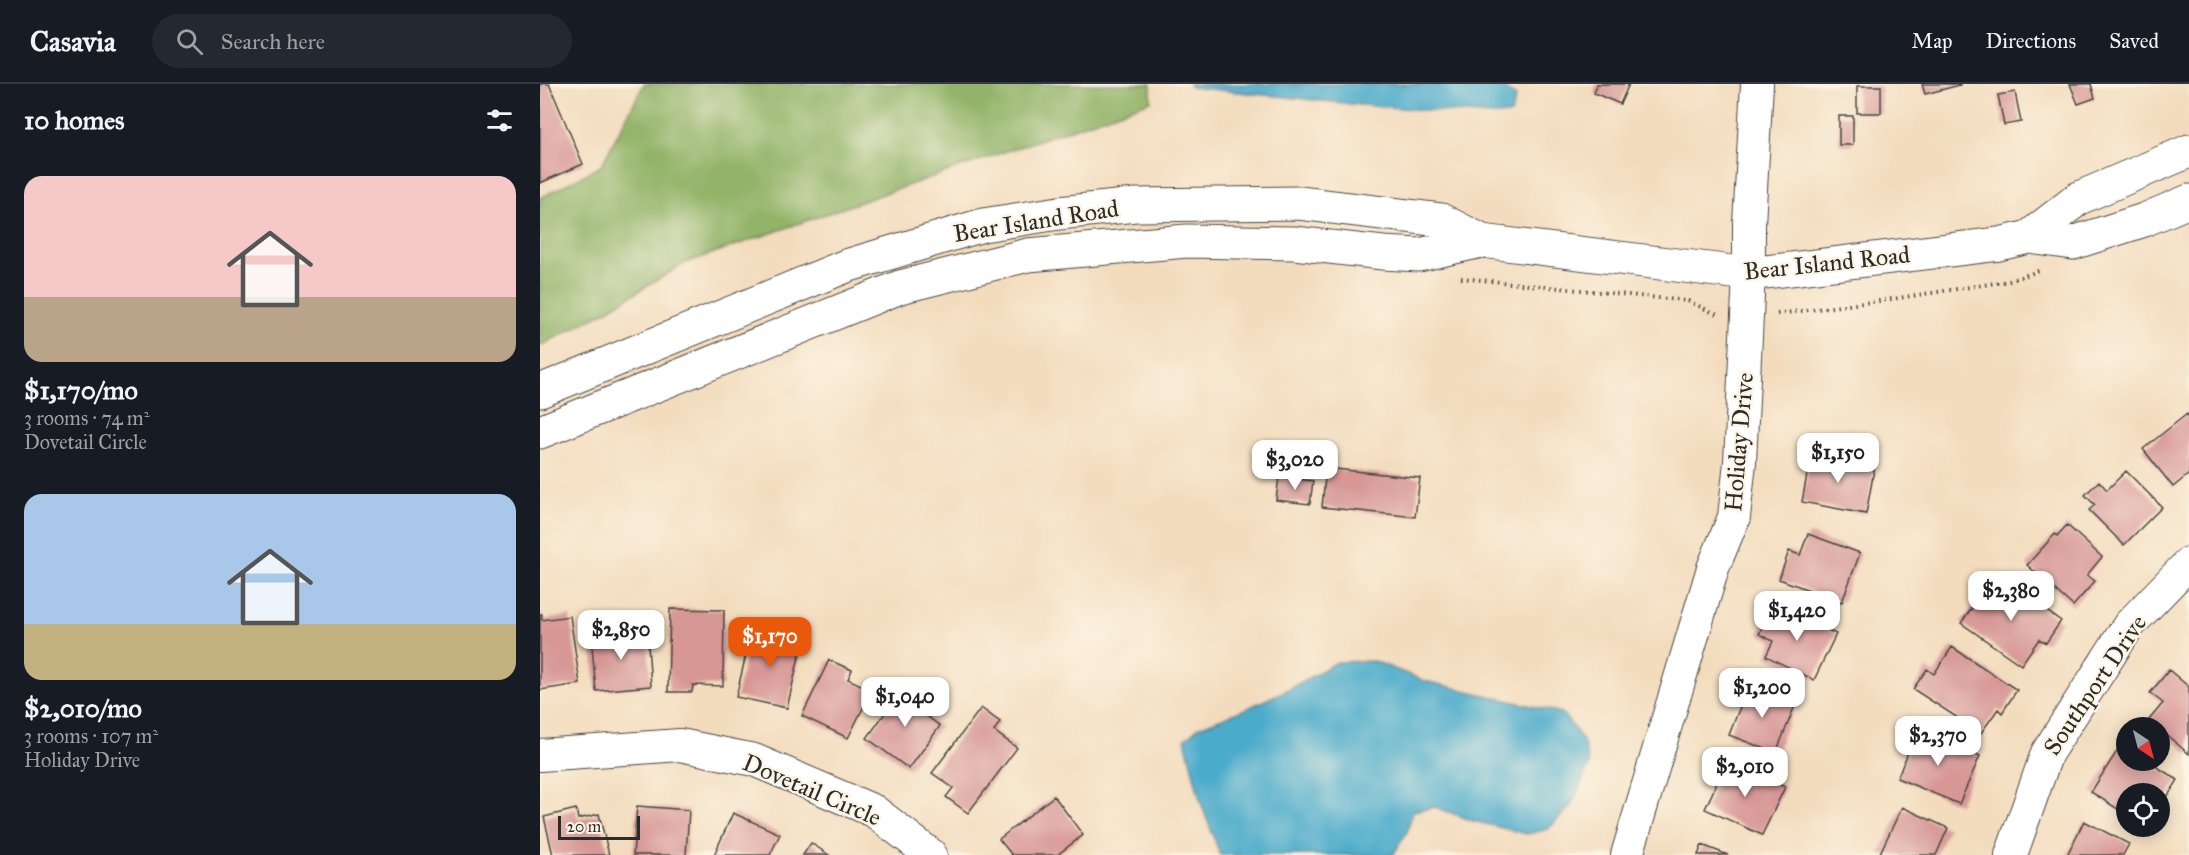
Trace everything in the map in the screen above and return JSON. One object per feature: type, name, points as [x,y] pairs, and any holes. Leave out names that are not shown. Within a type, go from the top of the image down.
[{"type":"street","name":"Holiday Drive","points":[[1627,855],[1713,568],[1734,517],[1740,462],[1748,314],[1749,224],[1757,84]]},
{"type":"street","name":"Bear Island Road","points":[[2029,237],[2079,198],[2189,152]]},
{"type":"street","name":"Bear Island Road","points":[[540,432],[900,287],[1028,255],[1187,241],[1294,243],[1419,255],[1482,241],[1749,274],[1999,244],[2029,237],[2073,243],[2144,220],[2189,201]]},
{"type":"street","name":"Bear Island Road","points":[[540,390],[846,267],[915,244],[993,223],[1136,205],[1299,203],[1441,220],[1482,241]]},
{"type":"street","name":"Southport Drive","points":[[2011,855],[2047,753],[2129,625],[2189,563]]},
{"type":"street","name":"Dovetail Circle","points":[[540,754],[680,745],[754,760],[874,811],[931,855]]},
{"type":"path","points":[[1450,277],[1688,300],[1715,315],[1781,314],[1879,301],[2009,281],[2042,270]]},
{"type":"green space","points":[[644,84],[1151,84],[1151,101],[685,263],[606,311],[540,346],[540,198],[601,166]]},
{"type":"water","points":[[1189,84],[1499,84],[1516,97],[1511,114],[1492,115],[1361,105],[1191,87]]},
{"type":"water","points":[[1374,661],[1425,681],[1562,713],[1583,740],[1589,765],[1571,806],[1548,829],[1527,834],[1473,821],[1435,807],[1413,811],[1407,832],[1393,855],[1220,855],[1200,800],[1185,739],[1199,727],[1291,688],[1337,662]]},
{"type":"building","points":[[540,84],[549,84],[583,164],[540,183]]},
{"type":"building","points":[[1597,84],[1629,84],[1620,104],[1594,93]]},
{"type":"building","points":[[1922,84],[1960,84],[1960,85],[1925,94]]},
{"type":"building","points":[[2070,84],[2091,84],[2095,98],[2078,104]]},
{"type":"building","points":[[1857,86],[1881,86],[1881,113],[1857,113]]},
{"type":"building","points":[[2015,92],[2021,122],[2004,125],[1998,95]]},
{"type":"building","points":[[1839,116],[1853,116],[1853,145],[1839,145]]},
{"type":"building","points":[[2187,414],[2189,417],[2189,474],[2173,487],[2143,449]]},
{"type":"building","points":[[1811,453],[1875,465],[1866,514],[1802,502]]},
{"type":"building","points":[[1326,468],[1420,478],[1415,517],[1322,507]]},
{"type":"building","points":[[2126,471],[2162,507],[2124,545],[2089,510],[2095,505],[2085,495],[2099,481],[2107,490]]},
{"type":"building","points":[[1279,477],[1313,481],[1310,504],[1276,500]]},
{"type":"building","points":[[2067,525],[2102,557],[2087,575],[2095,581],[2073,606],[2027,565],[2055,534],[2057,536]]},
{"type":"building","points":[[1808,534],[1860,553],[1842,602],[1779,579],[1789,551],[1800,555]]},
{"type":"building","points":[[2002,580],[2061,621],[2046,643],[2039,639],[2021,665],[1961,623],[1976,602],[1983,607]]},
{"type":"building","points":[[1774,604],[1836,634],[1814,680],[1766,656],[1773,641],[1759,634]]},
{"type":"building","points":[[670,609],[724,610],[723,686],[693,685],[692,692],[668,692]]},
{"type":"building","points":[[540,614],[542,614],[542,620],[570,616],[580,684],[540,690]]},
{"type":"building","points":[[752,629],[803,640],[787,708],[736,697]]},
{"type":"building","points":[[647,631],[651,686],[596,691],[591,635]]},
{"type":"building","points":[[1952,647],[2017,690],[2002,713],[1998,709],[1981,733],[1913,689],[1927,669],[1934,674]]},
{"type":"building","points":[[829,660],[852,670],[848,679],[872,690],[848,738],[802,716]]},
{"type":"building","points":[[2169,670],[2189,687],[2189,754],[2170,738],[2170,717],[2151,717],[2163,703],[2150,693]]},
{"type":"building","points":[[906,684],[929,701],[921,712],[940,726],[909,769],[867,738]]},
{"type":"building","points":[[1749,684],[1796,703],[1776,753],[1729,735]]},
{"type":"building","points":[[981,708],[1000,722],[994,731],[1017,748],[968,813],[946,797],[953,788],[932,773]]},
{"type":"building","points":[[1918,730],[1980,756],[1959,804],[1897,778]]},
{"type":"building","points":[[2116,753],[2116,771],[2164,771],[2178,780],[2170,792],[2170,783],[2116,783],[2116,808],[2091,792]]},
{"type":"building","points":[[1727,761],[1785,787],[1762,835],[1705,809]]},
{"type":"building","points":[[1054,796],[1083,835],[1057,855],[1012,855],[999,839]]},
{"type":"building","points":[[637,806],[689,810],[686,855],[633,855]]},
{"type":"building","points":[[1902,807],[1948,828],[1936,855],[1879,855]]},
{"type":"building","points":[[576,809],[578,819],[599,814],[609,855],[553,855],[544,817]]},
{"type":"building","points":[[733,813],[780,834],[770,855],[714,855]]},
{"type":"building","points":[[2084,821],[2129,844],[2123,855],[2067,855]]},
{"type":"building","points":[[811,843],[829,855],[803,855]]},
{"type":"building","points":[[1702,845],[1728,855],[1698,855]]}]
